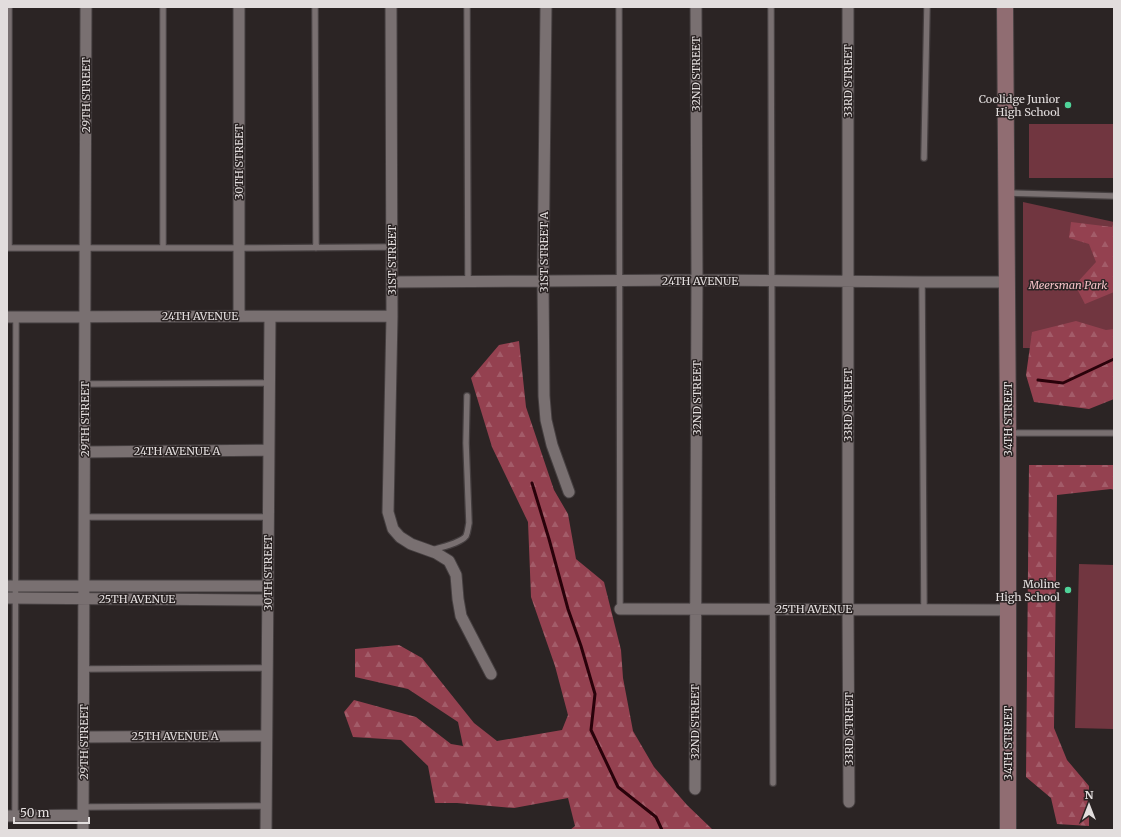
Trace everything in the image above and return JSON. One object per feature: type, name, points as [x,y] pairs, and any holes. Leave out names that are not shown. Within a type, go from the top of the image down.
[{"type":"street","name":"29TH STREET","points":[[83,830],[86,7]]},
{"type":"street","name":"30TH STREET","points":[[239,7],[239,316]]},
{"type":"street","name":"31ST STREET","points":[[391,7],[392,316],[388,512],[393,529],[400,537],[411,544],[430,551]]},
{"type":"street","name":"31ST STREET A","points":[[546,7],[543,281],[544,396],[546,420],[556,459],[569,492]]},
{"type":"street","name":"32ND STREET","points":[[695,789],[697,280],[696,7]]},
{"type":"street","name":"33RD STREET","points":[[848,7],[849,802]]},
{"type":"street","name":"34TH STREET","points":[[1004,7],[1008,433],[1008,830]]},
{"type":"street","name":"24TH AVENUE","points":[[392,282],[697,280],[1007,282]]},
{"type":"street","name":"24TH AVENUE","points":[[11,316],[392,316]]},
{"type":"street","name":"30TH STREET","points":[[266,830],[270,317]]},
{"type":"street","name":"24TH AVENUE A","points":[[85,452],[269,450]]},
{"type":"street","points":[[430,551],[449,561],[456,575],[461,616],[491,674]]},
{"type":"street","name":"25TH AVENUE","points":[[11,586],[268,586]]},
{"type":"street","name":"25TH AVENUE","points":[[11,598],[268,600]]},
{"type":"street","name":"25TH AVENUE","points":[[620,608],[924,611],[1008,610]]},
{"type":"street","name":"25TH AVENUE A","points":[[84,737],[266,736]]},
{"type":"street","points":[[11,816],[83,811]]},
{"type":"lane","points":[[9,7],[8,248],[391,247]]},
{"type":"lane","points":[[163,7],[163,248]]},
{"type":"lane","points":[[315,7],[316,248]]},
{"type":"lane","points":[[468,7],[468,282]]},
{"type":"lane","points":[[619,7],[620,608]]},
{"type":"lane","points":[[772,7],[773,783]]},
{"type":"lane","points":[[924,158],[926,7]]},
{"type":"lane","points":[[1006,192],[1114,196]]},
{"type":"lane","points":[[922,282],[924,611]]},
{"type":"lane","points":[[11,316],[11,816]]},
{"type":"lane","points":[[85,384],[270,383]]},
{"type":"lane","points":[[430,551],[456,543],[463,539],[466,535],[469,523],[466,443],[467,396]]},
{"type":"lane","points":[[1008,433],[1114,433]]},
{"type":"lane","points":[[84,518],[268,517]]},
{"type":"lane","points":[[84,669],[268,668]]},
{"type":"lane","points":[[83,811],[266,806]]},
{"type":"green space","points":[[1029,124],[1114,124],[1114,178],[1029,178]]},
{"type":"green space","name":"Meersman Park","points":[[1023,202],[1114,222],[1114,349],[1023,348]]},
{"type":"green space","points":[[1071,222],[1112,227],[1114,222],[1114,292],[1085,304],[1075,285],[1096,262],[1089,244],[1069,238]]},
{"type":"green space","points":[[1076,321],[1106,330],[1114,329],[1114,399],[1089,409],[1034,402],[1026,375],[1032,332]]},
{"type":"green space","points":[[519,341],[526,407],[554,490],[568,514],[576,559],[604,582],[621,650],[623,678],[633,731],[654,767],[687,805],[713,830],[570,830],[575,826],[568,798],[514,808],[457,803],[435,803],[428,766],[401,740],[353,737],[344,712],[354,700],[416,717],[451,744],[463,746],[458,722],[408,689],[355,677],[355,649],[399,645],[422,658],[474,723],[497,741],[562,730],[568,715],[555,666],[531,597],[528,522],[492,447],[471,378],[499,345]]},
{"type":"green space","points":[[1029,465],[1114,465],[1114,490],[1111,489],[1057,495],[1054,728],[1067,760],[1089,786],[1089,826],[1057,824],[1051,798],[1026,777]]},
{"type":"green space","points":[[1079,564],[1114,565],[1114,729],[1075,728]]},
{"type":"waterway","points":[[1038,380],[1063,383],[1114,359]]},
{"type":"waterway","points":[[532,483],[568,609],[595,694],[591,730],[618,787],[656,817],[662,830]]},
{"type":"place","name":"Coolidge Junior High School","points":[[1068,105]]},
{"type":"place","name":"Moline High School","points":[[1068,590]]}]
